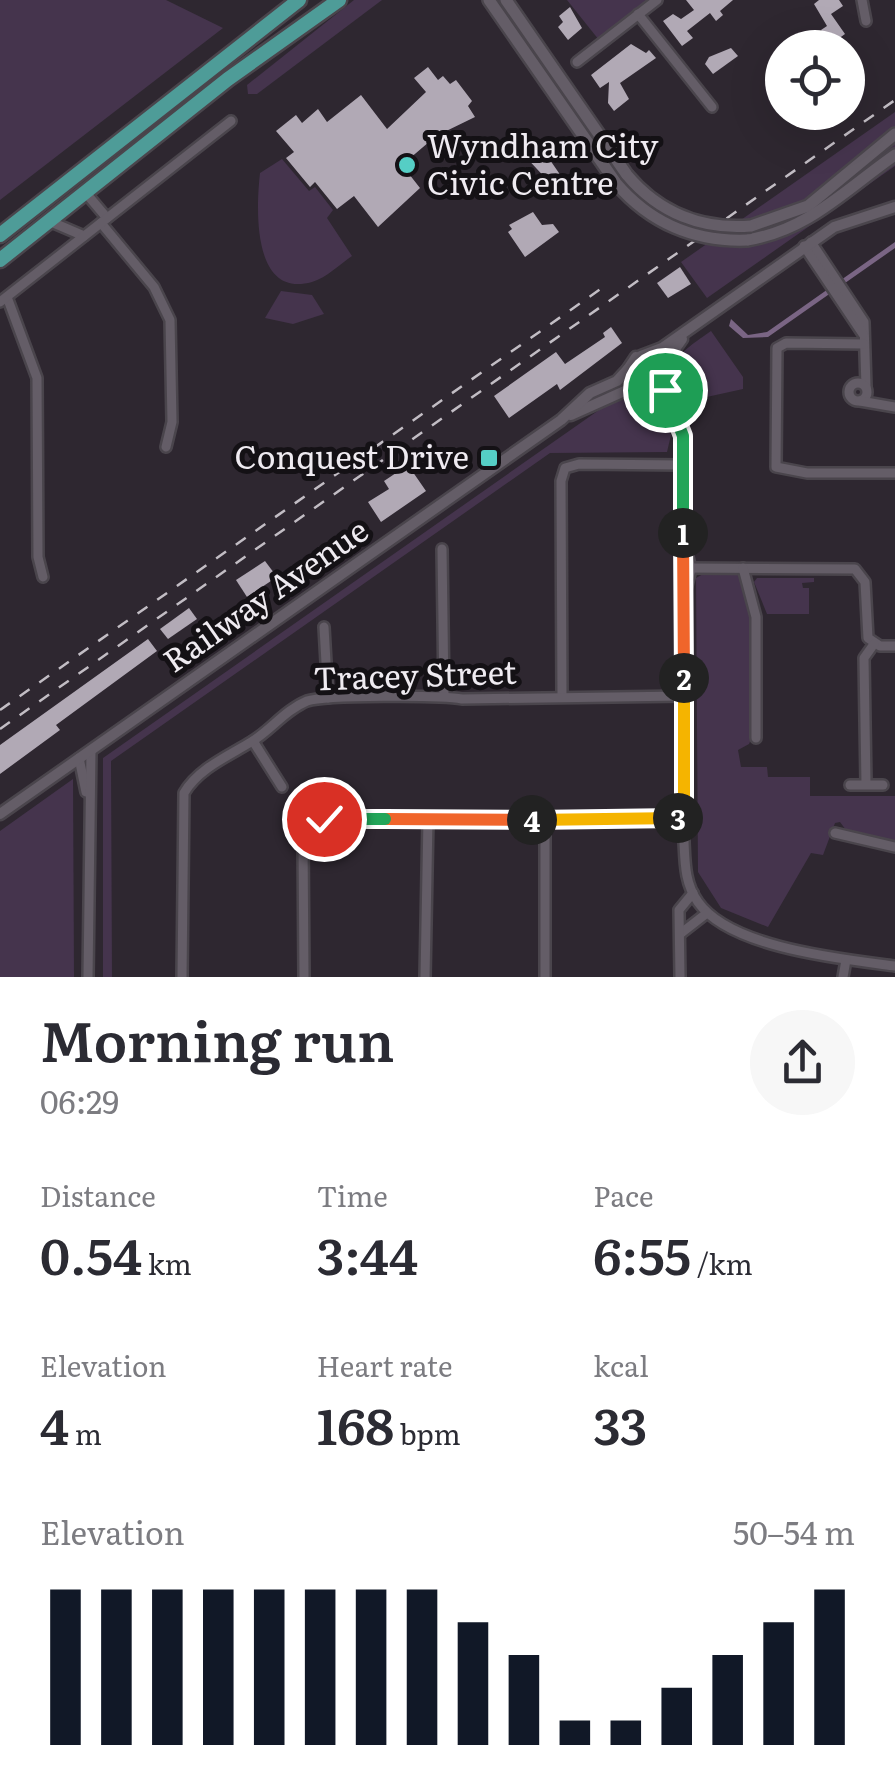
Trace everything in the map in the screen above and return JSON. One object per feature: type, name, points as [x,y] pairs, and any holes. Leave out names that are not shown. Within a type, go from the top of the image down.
[{"type":"highway","points":[[0,235],[300,0]]},
{"type":"highway","points":[[0,260],[228,79],[338,0]]},
{"type":"highway","points":[[214,64],[228,79]]},
{"type":"highway","points":[[56,194],[85,192]]},
{"type":"main road","points":[[489,0],[621,179],[651,215],[680,231],[711,239],[747,240],[781,232],[811,218],[895,155]]},
{"type":"main road","points":[[506,0],[621,179],[681,217],[710,226],[751,226],[808,206],[895,134]]},
{"type":"street","points":[[577,62],[656,0]]},
{"type":"street","points":[[862,0],[866,21]]},
{"type":"street","points":[[638,14],[712,106]]},
{"type":"street","points":[[43,577],[38,558],[37,378],[4,300],[231,121]]},
{"type":"street","points":[[85,192],[154,287],[170,320],[172,422],[166,448]]},
{"type":"street","points":[[641,356],[662,348],[834,226],[895,208]]},
{"type":"street","points":[[49,221],[84,236]]},
{"type":"street","points":[[808,244],[864,340],[860,401]]},
{"type":"street","points":[[658,373],[696,323]]},
{"type":"street","points":[[864,340],[786,343],[777,348],[776,467],[807,474],[895,474]]},
{"type":"street","points":[[641,356],[655,362],[678,422],[683,465],[687,568],[683,601],[684,818],[686,874],[693,893],[707,913],[745,934],[846,960],[895,966]]},
{"type":"street","name":"Railway Avenue","points":[[0,814],[561,420],[590,394],[617,381],[641,356]]},
{"type":"street","points":[[628,369],[678,422]]},
{"type":"street","name":"Railway Avenue","points":[[561,420],[641,386],[658,373]]},
{"type":"street","points":[[863,388],[850,396],[895,407]]},
{"type":"street","points":[[863,388],[881,405]]},
{"type":"street","points":[[562,697],[561,481],[565,468],[579,464],[683,465]]},
{"type":"street","points":[[442,549],[444,695]]},
{"type":"street","points":[[687,568],[848,568],[862,575],[866,630],[874,644]]},
{"type":"street","points":[[742,568],[756,617],[756,738]]},
{"type":"street","points":[[324,627],[328,698]]},
{"type":"street","points":[[874,644],[895,646]]},
{"type":"street","points":[[866,784],[864,658],[874,644]]},
{"type":"street","name":"Tracey Street","points":[[182,977],[183,796],[190,783],[304,703],[328,698],[426,699],[444,695],[462,699],[684,696]]},
{"type":"street","points":[[254,741],[282,788]]},
{"type":"street","points":[[88,977],[91,750]]},
{"type":"street","points":[[79,758],[88,800]]},
{"type":"street","points":[[850,784],[883,785]]},
{"type":"street","points":[[304,977],[306,826],[318,819],[684,818]]},
{"type":"street","points":[[425,977],[428,819]]},
{"type":"street","points":[[544,821],[545,977]]},
{"type":"street","points":[[835,833],[895,847]]},
{"type":"street","points":[[680,977],[681,906],[693,893]]},
{"type":"street","points":[[680,934],[707,913]]},
{"type":"street","points":[[842,977],[846,960]]},
{"type":"shaded area","points":[[0,0],[166,0],[223,28],[0,200]]},
{"type":"shaded area","points":[[354,0],[382,0],[257,94],[248,94],[247,85]]},
{"type":"shaded area","points":[[567,0],[649,0],[599,40]]},
{"type":"shaded area","points":[[895,112],[895,166],[707,298],[681,262]]},
{"type":"shaded area","points":[[282,159],[309,191],[315,187],[333,210],[327,218],[352,256],[312,282],[292,284],[278,277],[262,247],[260,173]]},
{"type":"shaded area","points":[[895,242],[895,248],[768,337],[743,338],[729,326],[731,319],[748,335],[767,332]]},
{"type":"shaded area","points":[[281,291],[312,295],[324,314],[293,324],[265,318]]},
{"type":"shaded area","points":[[711,331],[743,377],[743,389],[684,402],[673,378],[676,361]]},
{"type":"shaded area","points":[[635,396],[647,400],[671,435],[667,452],[550,453],[111,761],[112,977],[103,977],[103,758],[609,403]]},
{"type":"shaded area","points":[[705,573],[738,575],[752,615],[753,735],[749,744],[738,750],[741,767],[767,767],[768,777],[810,777],[810,796],[895,796],[895,842],[849,834],[840,822],[835,823],[823,855],[811,853],[768,927],[721,908],[698,872],[696,578]]},
{"type":"shaded area","points":[[757,578],[814,578],[814,582],[802,583],[803,588],[809,588],[809,614],[767,614],[754,582]]},
{"type":"shaded area","points":[[73,779],[74,977],[0,977],[0,831]]},
{"type":"building","points":[[686,0],[733,0],[720,11],[723,15],[716,21],[710,13],[687,31],[693,38],[682,46],[663,21],[673,14],[681,19],[694,10]]},
{"type":"building","points":[[819,0],[839,0],[843,6],[831,14],[842,30],[821,30],[827,26],[814,4]]},
{"type":"building","points":[[570,7],[582,28],[568,40],[558,27],[563,22],[559,16]]},
{"type":"building","points":[[631,44],[646,53],[649,50],[656,58],[620,83],[629,99],[614,111],[608,103],[609,82],[600,88],[591,75]]},
{"type":"building","points":[[731,48],[738,56],[713,74],[705,64],[709,57]]},
{"type":"building","points":[[428,67],[438,80],[443,76],[450,84],[456,80],[472,101],[468,106],[475,117],[436,136],[402,165],[420,188],[378,227],[354,196],[337,209],[315,182],[310,187],[286,158],[294,152],[276,131],[296,115],[302,123],[318,109],[327,122],[361,95],[387,129],[426,92],[414,78]]},
{"type":"building","points":[[536,142],[555,157],[550,160],[561,176],[551,184],[522,153]]},
{"type":"building","points":[[533,212],[542,225],[553,224],[559,232],[525,257],[508,232],[512,229],[509,225]]},
{"type":"building","points":[[680,267],[691,284],[668,298],[657,283]]},
{"type":"building","points":[[611,327],[622,343],[560,390],[557,384],[509,418],[494,396],[556,352],[565,364],[605,337],[603,333]]},
{"type":"building","points":[[408,465],[426,491],[381,522],[368,502],[389,489],[384,481]]},
{"type":"building","points":[[265,561],[277,577],[247,597],[236,580]]},
{"type":"building","points":[[189,608],[197,619],[168,639],[160,629]]},
{"type":"building","points":[[148,639],[157,651],[56,725],[60,730],[0,774],[0,745]]},
{"type":"railway","points":[[0,729],[895,100]]},
{"type":"railway","points":[[0,710],[602,288]]},
{"type":"place","name":"Wyndham City Civic Centre","points":[[407,165]]},
{"type":"place","name":"Conquest Drive","points":[[489,458]]},
{"type":"route","points":[[324,819],[684,818],[684,568],[680,548],[683,436],[665,390]]}]
